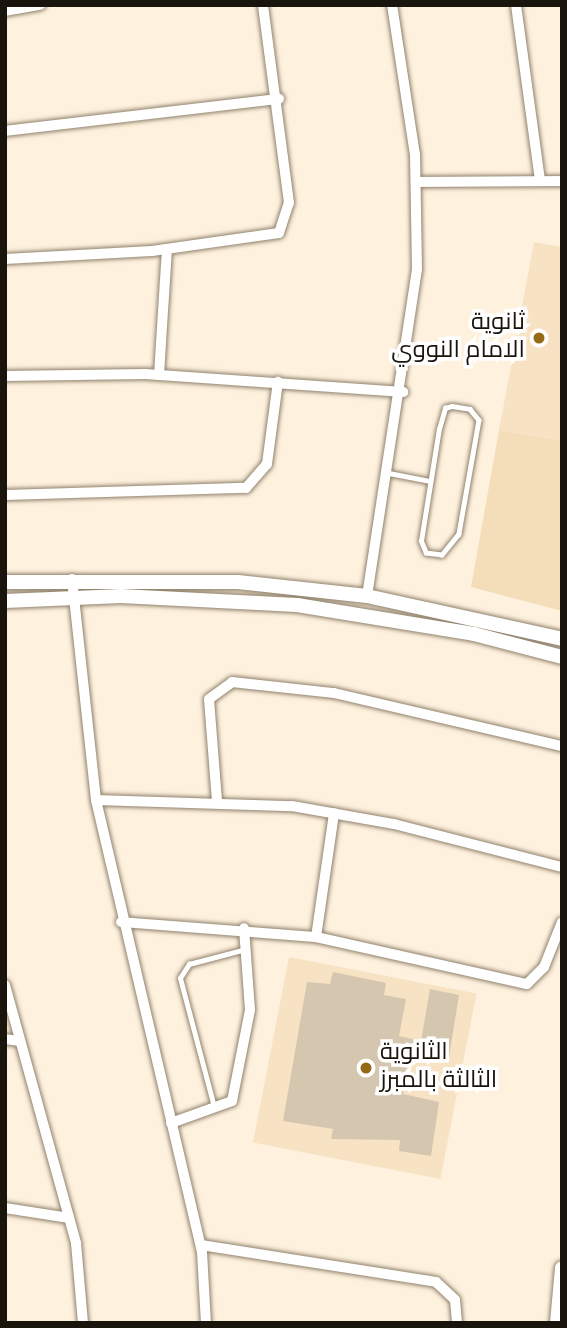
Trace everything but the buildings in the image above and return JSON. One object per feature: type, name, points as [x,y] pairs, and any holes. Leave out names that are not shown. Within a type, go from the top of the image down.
[{"type":"street","points":[[5,11],[40,5]]},
{"type":"street","points":[[5,259],[167,249],[279,233],[289,203],[279,99],[262,5]]},
{"type":"street","points":[[367,596],[403,392],[417,269],[416,183],[392,5]]},
{"type":"street","points":[[516,5],[540,180]]},
{"type":"street","points":[[5,131],[279,99]]},
{"type":"street","points":[[416,183],[562,181]]},
{"type":"street","points":[[159,375],[167,249]]},
{"type":"street","points":[[5,376],[159,375],[403,392]]},
{"type":"street","points":[[5,495],[246,488],[267,464],[278,382]]},
{"type":"street","points":[[72,579],[96,800],[121,922],[201,1245],[206,1323]]},
{"type":"street","points":[[5,582],[72,579],[238,582],[367,596],[562,639]]},
{"type":"street","points":[[5,601],[73,597],[298,605],[461,632],[562,657]]},
{"type":"street","points":[[217,801],[209,699],[232,682],[334,693],[562,746]]},
{"type":"street","points":[[96,800],[217,801],[334,813],[562,867]]},
{"type":"street","points":[[316,936],[334,813]]},
{"type":"street","points":[[121,922],[244,928],[316,936],[527,984],[544,967],[562,922]]},
{"type":"street","points":[[171,1123],[226,1108],[235,1093],[250,1010],[248,949],[244,928]]},
{"type":"street","points":[[5,985],[69,1218],[83,1323]]},
{"type":"street","points":[[5,1039],[20,1041]]},
{"type":"street","points":[[5,1208],[69,1218]]},
{"type":"street","points":[[201,1245],[436,1282],[455,1300],[457,1323]]},
{"type":"street","points":[[557,1323],[562,1268]]},
{"type":"lane","points":[[445,408],[470,410],[479,420],[459,534],[442,555],[426,553],[421,541],[430,481],[445,408]]},
{"type":"lane","points":[[389,473],[430,481]]},
{"type":"lane","points":[[215,1111],[180,978],[190,964],[248,949]]},
{"type":"shaded area","name":"ثانوية الامام النووي","points":[[534,242],[562,247],[562,441],[499,430]]},
{"type":"shaded area","points":[[499,430],[562,441],[562,611],[471,587]]},
{"type":"shaded area","name":"الثانوية الثالثة بالمبرز","points":[[289,957],[476,993],[440,1179],[253,1143]]},
{"type":"place","name":"ثانوية الامام النووي","points":[[539,338]]},
{"type":"place","name":"الثانوية الثالثة بالمبرز","points":[[366,1068]]}]
